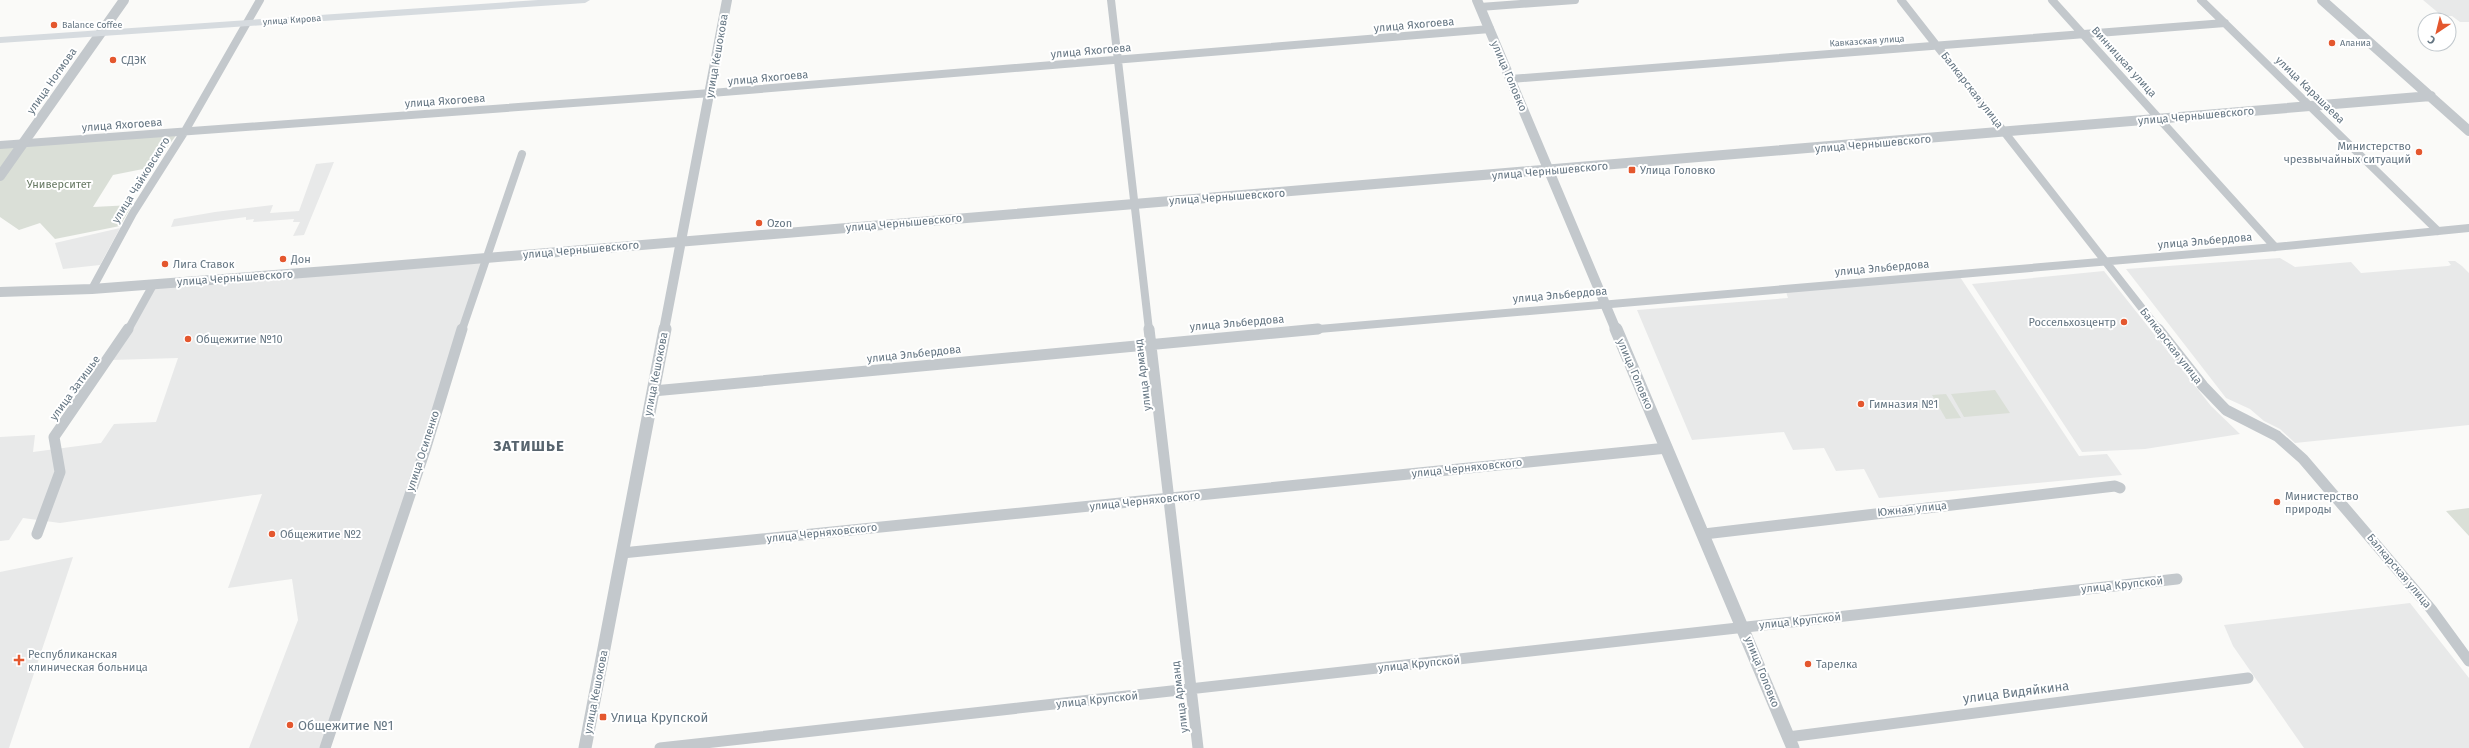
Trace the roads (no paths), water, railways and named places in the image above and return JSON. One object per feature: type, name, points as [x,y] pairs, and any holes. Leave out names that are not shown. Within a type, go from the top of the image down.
[{"type":"main road","name":"улица Кирова","points":[[0,40],[585,0]]},
{"type":"street","name":"улица Ногмова","points":[[0,176],[124,0]]},
{"type":"street","name":"улица Чайковского","points":[[92,289],[136,209],[185,131],[260,0]]},
{"type":"street","name":"улица Кешокова","points":[[585,748],[683,241],[727,0]]},
{"type":"street","name":"улица Арманд","points":[[1111,0],[1198,748]]},
{"type":"street","points":[[1479,3],[1575,0]]},
{"type":"street","name":"Балкарская улица","points":[[1901,0],[2214,398],[2226,410],[2277,436],[2303,459],[2431,609],[2469,661]]},
{"type":"street","name":"Винницкая улица","points":[[2052,0],[2274,247]]},
{"type":"street","name":"улица Карашаева","points":[[2201,0],[2438,231]]},
{"type":"street","points":[[2322,0],[2469,131]]},
{"type":"street","name":"улица Головко","points":[[1479,3],[1791,742]]},
{"type":"street","name":"Кавказская улица","points":[[1511,79],[2084,36],[2225,23]]},
{"type":"street","name":"улица Яхогоева","points":[[0,145],[711,93],[1490,29]]},
{"type":"street","name":"улица Чернышевского","points":[[23,290],[92,289],[153,285],[1549,171],[2431,96]]},
{"type":"street","name":"улица Осипенко","points":[[325,748],[426,447],[484,258],[522,154]]},
{"type":"street","name":"улица Эльбердова","points":[[653,391],[1151,342],[1762,291],[2104,260],[2274,247],[2469,228]]},
{"type":"street","points":[[0,284],[23,290]]},
{"type":"street","name":"улица Затишье","points":[[37,534],[60,472],[54,437],[111,360],[133,324],[153,285]]},
{"type":"street","points":[[0,292],[23,290]]},
{"type":"street","name":"улица Черняховского","points":[[622,553],[1667,448]]},
{"type":"street","name":"Южная улица","points":[[1704,534],[2115,486],[2120,488]]},
{"type":"street","name":"улица Крупской","points":[[660,748],[2178,579]]},
{"type":"street","name":"улица Видяйкина","points":[[1791,742],[2248,678]]},
{"type":"place","name":"Balance Coffee","points":[[54,25]]},
{"type":"place","name":"Аланиа","points":[[2332,43]]},
{"type":"place","name":"СДЭК","points":[[113,60]]},
{"type":"place","name":"Министерство чрезвычайных ситуаций","points":[[2419,152]]},
{"type":"place","name":"Улица Головко","points":[[1632,170]]},
{"type":"place","name":"Ozon","points":[[759,223]]},
{"type":"place","name":"Дон","points":[[283,259]]},
{"type":"place","name":"Лига Ставок","points":[[165,264]]},
{"type":"place","name":"Россельхозцентр","points":[[2124,322]]},
{"type":"place","name":"Общежитие №10","points":[[188,339]]},
{"type":"place","name":"Гимназия №1","points":[[1861,404]]},
{"type":"place","name":"Министерство природы","points":[[2277,502]]},
{"type":"place","name":"Общежитие №2","points":[[272,534]]},
{"type":"place","name":"Республиканская клиническая больница","points":[[19,660]]},
{"type":"place","name":"Тарелка","points":[[1808,664]]},
{"type":"place","name":"Улица Крупской","points":[[603,717]]},
{"type":"place","name":"Общежитие №1","points":[[290,725]]},
{"type":"district","name":"ЗАТИШЬЕ","points":[[529,446]]},
{"type":"park label","name":"Университет","points":[[59,184]]}]
